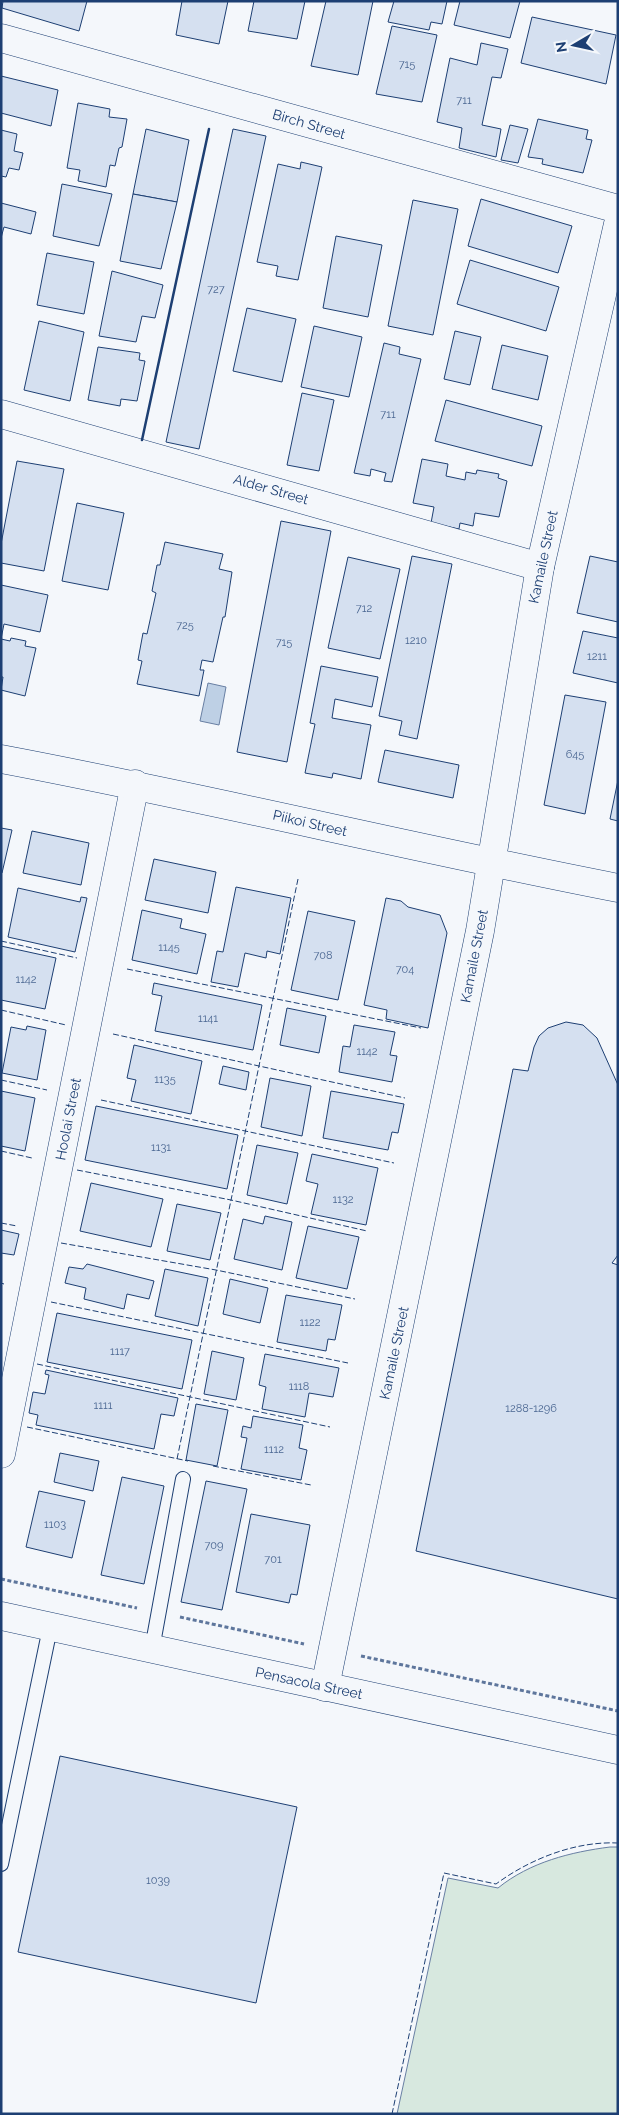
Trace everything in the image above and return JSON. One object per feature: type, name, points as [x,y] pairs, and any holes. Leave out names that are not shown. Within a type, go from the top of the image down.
[{"type":"street","name":"Birch Street","points":[[1,38],[618,209]]},
{"type":"street","name":"Kamaile Street","points":[[325,1687],[480,931],[540,567],[618,224]]},
{"type":"street","name":"Alder Street","points":[[1,414],[540,567]]},
{"type":"street","name":"Piikoi Street","points":[[1,759],[135,784],[490,864],[618,888]]},
{"type":"street","name":"Hoolai Street","points":[[1,1454],[135,784]]},
{"type":"street","name":"Pensacola Street","points":[[1,1616],[618,1750]]},
{"type":"lane","points":[[152,1649],[182,1479]]},
{"type":"lane","points":[[1,1864],[50,1628]]},
{"type":"shaded area","points":[[618,1847],[618,2114],[397,2114],[448,1878],[498,1888],[510,1879],[537,1865],[566,1855]]},
{"type":"water","points":[[208,683],[226,687],[219,725],[200,721]]},
{"type":"building","points":[[3,1],[87,1],[79,31],[2,8]]},
{"type":"building","points":[[182,1],[228,1],[219,44],[176,35]]},
{"type":"building","points":[[254,1],[305,1],[297,39],[248,31]]},
{"type":"building","points":[[326,1],[373,1],[358,75],[311,66]]},
{"type":"building","points":[[394,1],[447,1],[442,24],[431,22],[429,30],[388,22]]},
{"type":"building","points":[[460,1],[520,1],[510,38],[454,25]]},
{"type":"building","points":[[532,17],[616,35],[606,84],[521,63]]},
{"type":"building","points":[[392,26],[437,35],[422,102],[376,94]]},
{"type":"building","points":[[481,43],[508,49],[501,78],[492,77],[482,125],[501,129],[496,157],[459,148],[462,128],[437,122],[450,58],[477,65]]},
{"type":"building","points":[[1,76],[58,90],[51,126],[1,113]]},
{"type":"building","points":[[78,103],[110,109],[109,117],[127,119],[122,147],[119,148],[115,166],[110,165],[106,187],[78,181],[80,170],[67,168]]},
{"type":"building","points":[[538,119],[588,130],[586,139],[592,140],[583,173],[542,164],[543,159],[528,157]]},
{"type":"building","points":[[510,125],[528,129],[518,163],[501,160]]},
{"type":"building","points":[[146,129],[189,140],[177,202],[133,194]]},
{"type":"building","points":[[233,129],[266,136],[199,449],[166,442]]},
{"type":"building","points":[[1,130],[17,134],[14,151],[23,153],[19,170],[9,168],[6,177],[1,176]]},
{"type":"building","points":[[301,162],[322,167],[298,280],[276,276],[278,266],[257,262],[278,164],[300,169]]},
{"type":"building","points":[[62,184],[112,194],[99,246],[53,236]]},
{"type":"building","points":[[133,194],[177,202],[161,269],[120,261]]},
{"type":"building","points":[[481,199],[572,226],[558,273],[468,246]]},
{"type":"building","points":[[413,200],[458,209],[433,335],[388,326]]},
{"type":"building","points":[[1,203],[36,212],[31,234],[4,227],[1,238]]},
{"type":"building","points":[[336,236],[382,245],[368,317],[323,308]]},
{"type":"building","points":[[47,253],[94,262],[84,314],[37,305]]},
{"type":"building","points":[[470,260],[559,287],[546,331],[457,304]]},
{"type":"building","points":[[112,271],[163,285],[155,318],[142,316],[136,342],[99,336]]},
{"type":"building","points":[[247,308],[296,319],[282,382],[233,371]]},
{"type":"building","points":[[39,321],[84,332],[70,401],[24,390]]},
{"type":"building","points":[[314,326],[362,337],[349,397],[301,387]]},
{"type":"building","points":[[455,331],[481,337],[470,385],[444,379]]},
{"type":"building","points":[[384,343],[400,347],[399,354],[421,359],[392,482],[384,481],[386,473],[371,469],[370,476],[354,473]]},
{"type":"building","points":[[502,345],[548,356],[538,400],[492,389]]},
{"type":"building","points":[[98,347],[140,353],[139,360],[145,361],[137,401],[121,399],[120,406],[88,400]]},
{"type":"building","points":[[302,393],[334,400],[319,471],[287,465]]},
{"type":"building","points":[[446,400],[542,426],[532,466],[435,441]]},
{"type":"building","points":[[422,459],[448,464],[446,476],[465,480],[466,472],[476,474],[477,470],[499,474],[498,478],[507,481],[499,517],[475,513],[473,526],[460,523],[459,529],[431,523],[434,507],[413,503]]},
{"type":"building","points":[[17,461],[64,469],[44,571],[1,563],[1,544]]},
{"type":"building","points":[[77,503],[124,513],[108,590],[62,581]]},
{"type":"building","points":[[281,521],[331,531],[287,762],[237,752]]},
{"type":"building","points":[[165,542],[223,554],[219,569],[232,572],[225,617],[223,617],[213,662],[202,660],[200,670],[204,670],[199,696],[137,684],[142,661],[138,660],[143,633],[147,634],[156,593],[152,591],[157,565],[160,565]]},
{"type":"building","points":[[412,556],[452,564],[417,739],[399,735],[402,721],[379,716]]},
{"type":"building","points":[[590,556],[618,562],[618,622],[577,613]]},
{"type":"building","points":[[348,557],[400,569],[380,659],[328,648]]},
{"type":"building","points":[[1,585],[48,595],[40,632],[4,624],[1,639]]},
{"type":"building","points":[[583,631],[618,638],[618,683],[573,673]]},
{"type":"building","points":[[11,638],[26,641],[25,646],[36,648],[25,696],[1,690],[3,677],[1,677],[1,639],[10,641]]},
{"type":"building","points":[[321,666],[378,677],[372,707],[335,699],[332,718],[371,725],[361,779],[333,773],[332,778],[305,773],[315,724],[310,723]]},
{"type":"building","points":[[565,695],[606,702],[585,814],[544,805]]},
{"type":"building","points":[[385,750],[459,765],[453,798],[378,782]]},
{"type":"building","points":[[618,780],[618,821],[610,819]]},
{"type":"building","points":[[1,828],[12,830],[2,873],[1,873]]},
{"type":"building","points":[[32,831],[89,843],[81,885],[23,873]]},
{"type":"building","points":[[154,859],[216,872],[208,913],[145,900]]},
{"type":"building","points":[[236,887],[291,898],[280,954],[267,951],[266,958],[245,953],[238,987],[211,982],[217,951],[223,952]]},
{"type":"building","points":[[18,888],[80,902],[81,897],[87,898],[75,952],[8,937]]},
{"type":"building","points":[[386,898],[401,901],[408,907],[440,915],[447,933],[428,1028],[386,1019],[387,1010],[364,1005]]},
{"type":"building","points":[[142,910],[182,919],[180,928],[206,934],[197,974],[132,960]]},
{"type":"building","points":[[308,911],[355,921],[338,1000],[291,990]]},
{"type":"building","points":[[1,946],[56,958],[45,1009],[1,1000]]},
{"type":"building","points":[[154,983],[262,1005],[253,1050],[155,1031],[162,996],[152,994]]},
{"type":"building","points":[[287,1008],[326,1016],[319,1053],[280,1045]]},
{"type":"building","points":[[566,1022],[583,1025],[597,1038],[618,1085],[618,1255],[612,1263],[618,1265],[618,1599],[416,1551],[513,1069],[528,1071],[539,1036],[548,1028]]},
{"type":"building","points":[[354,1025],[395,1032],[390,1055],[397,1056],[392,1082],[339,1072],[343,1046],[350,1047]]},
{"type":"building","points":[[27,1026],[46,1030],[37,1080],[2,1073],[11,1027],[26,1030]]},
{"type":"building","points":[[134,1045],[202,1061],[191,1114],[131,1101],[136,1080],[127,1078]]},
{"type":"building","points":[[223,1066],[249,1072],[246,1090],[219,1084]]},
{"type":"building","points":[[270,1078],[311,1086],[302,1136],[261,1127]]},
{"type":"building","points":[[1,1091],[35,1098],[25,1151],[1,1146]]},
{"type":"building","points":[[331,1091],[404,1104],[398,1133],[392,1132],[388,1150],[323,1138]]},
{"type":"building","points":[[96,1106],[238,1135],[227,1189],[85,1160]]},
{"type":"building","points":[[257,1145],[298,1153],[287,1204],[247,1195]]},
{"type":"building","points":[[312,1154],[378,1168],[366,1225],[311,1214],[318,1184],[306,1181]]},
{"type":"building","points":[[91,1183],[163,1199],[151,1247],[80,1231]]},
{"type":"building","points":[[177,1204],[221,1213],[210,1260],[167,1251]]},
{"type":"building","points":[[265,1216],[292,1222],[282,1270],[234,1259],[243,1219],[263,1224]]},
{"type":"building","points":[[308,1226],[359,1237],[347,1289],[296,1278]]},
{"type":"building","points":[[1,1230],[19,1234],[14,1255],[1,1253]]},
{"type":"building","points":[[87,1264],[154,1281],[149,1299],[127,1294],[124,1309],[84,1299],[86,1288],[65,1283],[69,1267],[83,1269]]},
{"type":"building","points":[[165,1269],[208,1278],[198,1326],[155,1316]]},
{"type":"building","points":[[230,1279],[268,1288],[260,1323],[223,1314]]},
{"type":"building","points":[[286,1295],[342,1305],[335,1340],[328,1339],[326,1351],[277,1342]]},
{"type":"building","points":[[57,1313],[192,1340],[182,1389],[47,1362]]},
{"type":"building","points":[[212,1351],[244,1358],[236,1400],[204,1394]]},
{"type":"building","points":[[265,1354],[339,1368],[333,1397],[309,1393],[305,1417],[262,1409],[266,1387],[259,1385]]},
{"type":"building","points":[[46,1370],[178,1398],[174,1416],[161,1414],[154,1449],[36,1425],[38,1415],[29,1413],[33,1392],[45,1394],[49,1375],[45,1374]]},
{"type":"building","points":[[196,1404],[228,1410],[217,1466],[186,1460]]},
{"type":"building","points":[[253,1416],[303,1425],[299,1448],[307,1450],[301,1480],[241,1469],[247,1438],[241,1437],[243,1426],[251,1428]]},
{"type":"building","points":[[60,1453],[99,1461],[93,1491],[54,1482]]},
{"type":"building","points":[[122,1477],[164,1486],[144,1584],[101,1575]]},
{"type":"building","points":[[206,1481],[247,1489],[222,1610],[181,1602]]},
{"type":"building","points":[[39,1491],[85,1501],[72,1558],[26,1547]]},
{"type":"building","points":[[251,1514],[310,1525],[297,1595],[291,1594],[289,1603],[236,1592]]},
{"type":"building","points":[[60,1756],[297,1807],[256,2003],[18,1952]]},
{"type":"fence","points":[[177,1459],[298,879]]},
{"type":"fence","points":[[1,941],[77,958]]},
{"type":"fence","points":[[127,969],[421,1028]]},
{"type":"fence","points":[[1,1010],[66,1025]]},
{"type":"fence","points":[[113,1034],[405,1098]]},
{"type":"fence","points":[[1,1080],[47,1090]]},
{"type":"fence","points":[[101,1100],[394,1163]]},
{"type":"fence","points":[[1,1151],[32,1158]]},
{"type":"fence","points":[[77,1170],[231,1200],[367,1231]]},
{"type":"fence","points":[[1,1223],[17,1226]]},
{"type":"fence","points":[[61,1243],[216,1270],[355,1299]]},
{"type":"fence","points":[[51,1302],[348,1363]]},
{"type":"fence","points":[[37,1364],[330,1427]]},
{"type":"fence","points":[[27,1427],[188,1461]]},
{"type":"fence","points":[[213,1466],[311,1485]]},
{"type":"fence","points":[[392,2114],[444,1873],[496,1884],[523,1867],[554,1853],[586,1845],[618,1843]]},
{"type":"wall","points":[[142,440],[209,129]]}]
